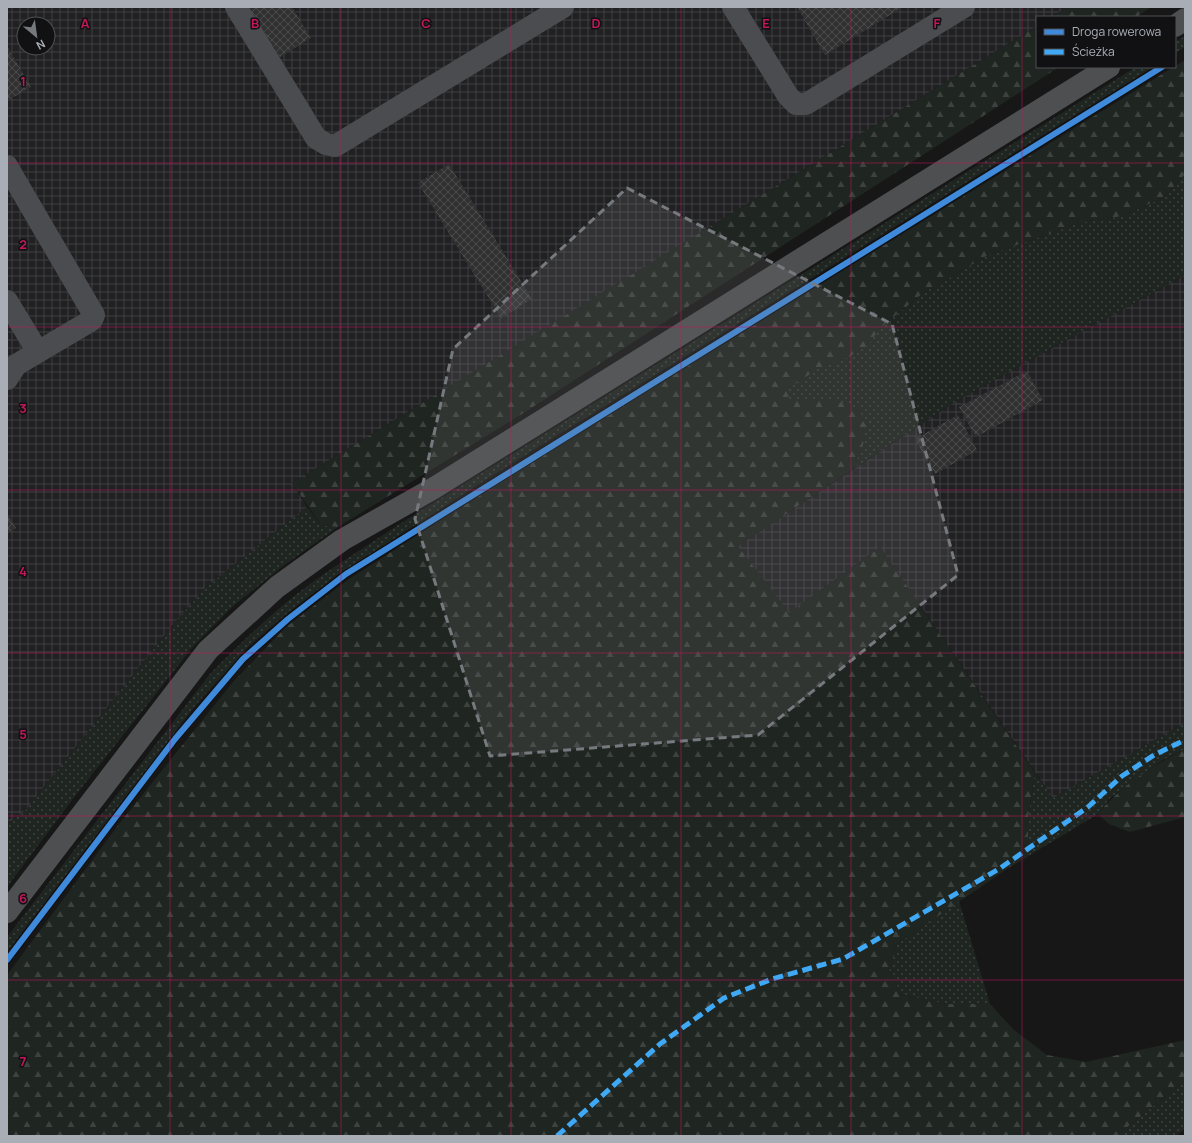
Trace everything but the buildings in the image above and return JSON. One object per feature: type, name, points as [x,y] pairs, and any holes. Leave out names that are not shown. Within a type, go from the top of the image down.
[{"type":"main road","points":[[1176,25],[1185,19]]},
{"type":"main road","points":[[7,912],[208,650],[277,587],[342,540],[434,488],[1107,68]]},
{"type":"lane","points":[[236,7],[316,138],[326,144],[335,146],[563,7]]},
{"type":"lane","points":[[733,7],[788,96],[796,104],[806,104],[964,7]]},
{"type":"lane","points":[[7,166],[94,315],[92,320],[16,365],[7,379]]},
{"type":"lane","points":[[7,301],[38,352]]},
{"type":"highlighted area","points":[[627,188],[892,324],[958,575],[758,735],[490,756],[415,519],[453,349]]},
{"type":"shaded area","points":[[7,7],[1068,7],[1053,16],[1036,16],[1036,27],[292,483],[307,507],[205,588],[175,622],[25,811],[7,824]]},
{"type":"shaded area","points":[[1185,275],[1185,723],[1053,798],[880,547],[789,613],[738,546],[958,400]]},
{"type":"green space","points":[[1068,7],[1151,7],[1138,16],[1053,16]]},
{"type":"green space","points":[[1036,27],[1036,68],[1057,68],[525,412],[338,527],[321,525],[292,483]]},
{"type":"green space","points":[[1185,36],[1185,47],[1176,52],[1176,41]]},
{"type":"green space","points":[[1185,60],[1185,174],[1164,197],[1123,216],[1082,222],[988,255],[923,293],[880,328],[868,345],[849,357],[819,368],[786,390],[790,400],[833,400],[858,408],[867,424],[863,445],[853,469],[738,546],[789,613],[880,547],[1035,773],[1028,818],[1028,841],[1007,869],[897,944],[889,971],[902,995],[946,1004],[990,1004],[1014,1030],[1047,1055],[1086,1062],[1185,1040],[1185,1081],[1116,1136],[7,1136],[7,975],[119,824],[233,682],[286,627],[349,579],[527,465],[1172,68],[1176,68],[1176,66]]},
{"type":"green space","points":[[1134,68],[1151,68],[490,477],[336,576],[290,611],[248,647],[195,706],[7,952],[7,937],[210,674],[238,646],[301,591],[328,571],[398,525]]},
{"type":"green space","points":[[1185,174],[1185,275],[958,400],[853,469],[863,445],[807,401],[789,400],[786,390],[819,368],[849,357],[868,345],[880,328],[923,293],[988,255],[1082,222],[1123,216],[1164,197]]},
{"type":"green space","points":[[307,507],[321,525],[338,527],[283,566],[232,607],[192,648],[75,796],[7,887],[7,824],[25,811],[175,622],[205,588]]},
{"type":"green space","points":[[1185,723],[1185,749],[1163,760],[1110,798],[1098,814],[1007,869],[1028,841],[1028,818],[1035,773],[1053,798]]},
{"type":"green space","points":[[1185,749],[1185,817],[1130,832],[1109,824],[1098,814],[1127,785],[1161,762]]},
{"type":"green space","points":[[959,901],[990,1004],[946,1004],[902,995],[889,971],[897,944]]},
{"type":"green space","points":[[1185,1081],[1185,1129],[1176,1136],[1116,1136]]},
{"type":"marked path","points":[[557,1136],[660,1044],[724,998],[772,979],[843,959],[999,869],[1088,807],[1122,776],[1154,755],[1185,740]]},
{"type":"cycle path","points":[[7,960],[175,739],[243,659],[288,619],[346,574],[1160,68]]}]
